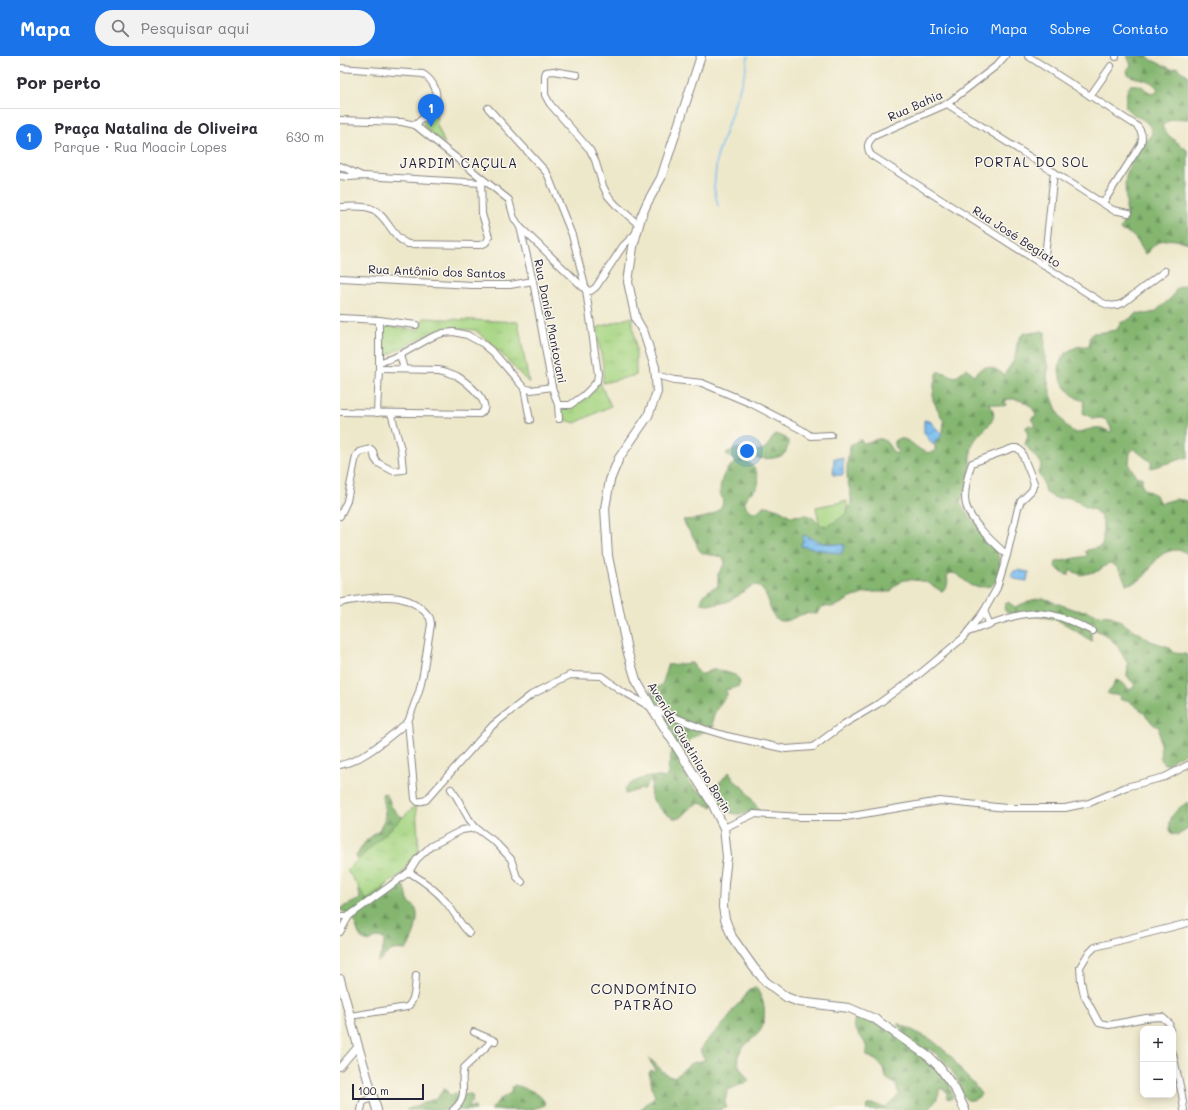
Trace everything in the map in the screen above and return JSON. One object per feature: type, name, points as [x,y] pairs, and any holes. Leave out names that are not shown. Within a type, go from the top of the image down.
[{"type":"main road","name":"Avenida Giustiniano Borin","points":[[701,56],[661,178],[647,203],[637,229],[628,282],[636,319],[644,333],[655,367],[657,392],[648,416],[619,458],[610,480],[606,508],[608,556],[627,650],[636,680],[712,803],[724,828],[727,857],[722,907],[732,937],[754,968],[766,982],[786,997],[799,1002],[849,1008],[875,1019],[929,1057],[940,1068],[955,1089],[965,1110]]},
{"type":"main road","points":[[340,979],[373,1097],[379,1109]]},
{"type":"street","name":"Rua Bahia","points":[[869,140],[884,131],[947,104],[996,66],[1005,56]]},
{"type":"street","points":[[1028,56],[1137,126],[1141,131],[1143,137],[1141,144],[1103,203]]},
{"type":"street","points":[[1090,96],[1111,66]]},
{"type":"street","points":[[340,68],[423,74],[432,82],[436,89],[437,98],[434,106],[428,114],[415,125]]},
{"type":"street","points":[[340,120],[402,122],[415,125],[482,181],[509,200],[514,218],[520,227],[586,290],[590,291],[596,287],[623,246],[637,229],[608,196],[590,150],[550,104],[545,95],[545,75],[549,71],[577,75]]},
{"type":"street","points":[[947,104],[1113,210],[1129,213]]},
{"type":"street","points":[[488,108],[547,173],[572,235],[586,290],[598,374],[597,381],[583,396],[570,405],[558,405]]},
{"type":"street","name":"Rua José Begiato","points":[[869,140],[868,150],[876,159],[1109,306],[1116,306],[1123,303],[1166,271]]},
{"type":"street","points":[[340,166],[364,176]]},
{"type":"street","points":[[1044,266],[1054,172]]},
{"type":"street","points":[[340,176],[482,181]]},
{"type":"street","points":[[340,207],[373,209],[379,213],[403,242],[408,244],[485,244],[489,237],[482,214],[482,181]]},
{"type":"street","points":[[623,212],[641,217]]},
{"type":"street","name":"Rua Daniel Mantovani","points":[[520,227],[533,281],[552,387],[558,405],[559,419]]},
{"type":"street","points":[[623,246],[633,247]]},
{"type":"street","name":"Rua Antônio dos Santos","points":[[340,278],[472,285],[510,285],[533,281]]},
{"type":"street","points":[[340,318],[379,320],[416,325]]},
{"type":"street","points":[[377,413],[379,320]]},
{"type":"street","points":[[379,366],[443,332],[454,332],[467,335],[482,343],[494,353],[524,388],[530,420]]},
{"type":"street","points":[[400,355],[404,369]]},
{"type":"street","points":[[340,412],[483,413],[485,405],[482,400],[466,383],[447,371],[379,366]]},
{"type":"street","points":[[656,376],[702,383],[752,404],[811,436],[830,435]]},
{"type":"street","points":[[524,388],[531,390],[552,387]]},
{"type":"street","points":[[340,516],[347,501],[356,456],[359,452],[371,449],[378,463],[393,471],[403,470],[401,449],[391,413]]},
{"type":"street","points":[[340,602],[372,598],[403,598],[418,606],[427,613],[430,618],[431,624],[423,674],[408,722],[415,799],[418,802],[426,800],[493,725],[531,695],[570,675],[601,676],[619,689],[652,708],[704,729],[727,736],[786,749],[813,747],[844,724],[878,704],[909,681],[963,638],[984,611],[997,588],[1007,555],[1018,508],[1021,502],[1032,490],[1034,483],[1021,451],[1018,448],[1013,448],[972,462],[965,498],[968,511],[977,524],[1007,555]]},
{"type":"street","points":[[984,611],[990,625]]},
{"type":"street","points":[[968,632],[1021,614],[1045,614],[1065,619],[1092,631]]},
{"type":"street","points":[[340,764],[345,764],[364,756],[408,722]]},
{"type":"street","points":[[724,828],[754,814],[801,817],[846,817],[940,801],[1006,808],[1065,808],[1089,803],[1126,786],[1165,777],[1188,765]]},
{"type":"street","points":[[451,789],[476,828],[504,850],[511,859],[517,876],[522,882]]},
{"type":"street","points":[[462,830],[469,819]]},
{"type":"street","points":[[340,932],[349,916],[409,872],[417,859],[431,846],[462,830],[476,828]]},
{"type":"street","points":[[409,872],[430,887],[446,902],[463,927],[469,933]]},
{"type":"street","points":[[340,916],[349,916]]},
{"type":"street","points":[[1170,1026],[1169,1023],[1162,1017],[1146,1018],[1109,1026],[1099,1023],[1084,995],[1080,981],[1080,967],[1088,954],[1095,948],[1188,923]]},
{"type":"street","points":[[350,1016],[407,1007],[413,999],[416,975]]},
{"type":"street","points":[[453,1110],[461,1101],[463,1096],[462,1077],[464,1068],[493,1040],[474,1032]]},
{"type":"street","points":[[340,1067],[358,1046]]},
{"type":"street","points":[[1175,1062],[1184,1110]]},
{"type":"street","points":[[361,1110],[362,1102],[373,1097]]},
{"type":"green space","points":[[1127,56],[1147,56],[1171,69],[1177,67],[1188,75],[1188,119],[1174,119],[1168,121],[1162,126],[1167,134],[1188,151],[1188,243],[1176,240],[1164,240],[1155,244],[1145,254],[1133,236],[1120,230],[1125,215],[1125,182],[1129,167],[1136,151],[1150,137],[1152,130],[1147,123],[1127,109],[1125,101],[1130,85],[1142,86],[1152,93],[1158,89],[1147,80],[1127,74],[1127,70],[1131,65]]},
{"type":"green space","points":[[436,108],[437,125],[445,144],[429,132],[423,123]]},
{"type":"green space","points":[[1188,284],[1188,457],[1151,468],[1151,462],[1134,449],[1130,453],[1129,465],[1137,477],[1142,477],[1143,488],[1154,494],[1161,503],[1176,499],[1188,501],[1188,554],[1177,550],[1163,554],[1141,579],[1126,584],[1118,568],[1109,563],[1098,571],[1081,575],[1070,570],[1069,575],[1060,571],[1055,566],[1056,562],[1086,556],[1088,554],[1085,552],[1087,550],[1100,547],[1103,542],[1103,522],[1095,510],[1085,507],[1078,501],[1067,497],[1056,498],[1045,492],[1043,482],[1038,473],[1041,467],[1041,462],[1025,444],[1028,436],[1026,427],[1030,425],[1035,427],[1035,424],[1031,419],[1036,416],[1035,412],[1022,401],[1009,399],[1005,401],[1006,405],[1003,406],[988,403],[994,415],[989,425],[973,444],[969,479],[960,503],[998,550],[1000,563],[999,572],[996,581],[991,586],[972,586],[954,573],[947,575],[947,586],[942,591],[926,582],[904,580],[894,586],[891,592],[866,593],[851,598],[838,605],[831,607],[823,606],[817,614],[804,614],[783,621],[776,619],[770,608],[766,595],[757,585],[750,587],[726,602],[717,604],[701,603],[707,592],[712,588],[718,587],[718,574],[725,561],[723,558],[700,551],[683,520],[699,519],[709,516],[718,511],[721,507],[723,501],[720,492],[722,479],[728,468],[736,463],[735,460],[726,455],[727,452],[742,448],[756,451],[764,449],[777,434],[786,438],[789,441],[787,449],[783,455],[779,457],[762,458],[755,457],[743,451],[738,453],[755,468],[759,482],[756,488],[746,497],[746,506],[754,512],[760,510],[763,506],[781,510],[790,516],[806,515],[813,518],[821,525],[828,525],[843,516],[851,503],[847,469],[851,445],[859,440],[866,443],[881,439],[886,441],[897,454],[898,452],[894,441],[902,439],[910,442],[925,452],[935,452],[935,444],[943,431],[944,422],[933,400],[934,383],[938,372],[946,373],[955,377],[967,368],[974,375],[982,368],[990,367],[1004,375],[1014,358],[1019,339],[1027,332],[1041,331],[1045,332],[1045,355],[1049,367],[1047,377],[1050,391],[1061,418],[1071,431],[1077,433],[1096,428],[1102,428],[1110,432],[1112,431],[1106,420],[1100,418],[1093,419],[1088,415],[1083,415],[1084,401],[1072,394],[1061,378],[1059,366],[1061,360],[1070,350],[1090,346],[1089,339],[1093,333],[1117,330],[1120,323],[1128,320],[1137,313],[1146,314],[1155,312],[1172,297],[1177,288]],"holes":[[[804,535],[822,543],[845,545],[801,546]]]},
{"type":"green space","points":[[632,317],[636,348],[636,375],[603,383],[603,365],[596,328]]},
{"type":"green space","points":[[424,318],[518,322],[529,383],[492,344],[475,330],[457,329],[427,335],[382,358],[381,325],[418,330]]},
{"type":"green space","points":[[599,381],[611,406],[575,423],[563,419],[561,411],[574,405]]},
{"type":"green space","points":[[847,501],[848,522],[820,527],[816,507]]},
{"type":"green space","points":[[1043,598],[1075,610],[1088,611],[1096,615],[1111,616],[1151,641],[1169,647],[1175,653],[1185,654],[1188,656],[1188,751],[1168,764],[1164,764],[1161,759],[1159,727],[1154,725],[1143,712],[1128,700],[1121,700],[1118,694],[1112,695],[1107,693],[1113,687],[1116,680],[1129,689],[1135,685],[1127,676],[1128,664],[1116,644],[1106,635],[1090,628],[1092,641],[1068,626],[1053,619],[1012,614],[1006,612],[1004,608],[1008,602],[1015,607],[1032,600]]},
{"type":"green space","points":[[692,663],[700,674],[704,674],[712,669],[715,669],[735,675],[739,679],[740,683],[738,687],[725,690],[727,695],[715,712],[712,720],[712,724],[714,726],[694,737],[683,748],[684,767],[687,778],[700,792],[708,793],[729,772],[737,783],[745,789],[760,812],[735,814],[725,810],[713,800],[712,807],[697,804],[682,817],[676,819],[663,812],[653,799],[651,794],[651,781],[648,782],[645,788],[625,794],[625,788],[634,782],[649,777],[665,778],[668,775],[672,742],[667,732],[665,714],[655,702],[651,689],[659,687],[662,683],[667,665]]},
{"type":"green space","points":[[383,793],[386,794],[391,806],[399,815],[411,819],[416,826],[419,845],[414,857],[384,888],[386,895],[388,896],[392,892],[392,886],[397,881],[401,882],[406,890],[408,901],[413,905],[417,912],[417,923],[406,950],[393,950],[377,962],[383,948],[384,939],[377,938],[369,942],[361,938],[352,917],[341,910],[343,907],[360,899],[358,884],[362,859],[357,859],[356,856],[365,842],[379,830],[384,821],[385,814]]},
{"type":"green space","points":[[1188,802],[1188,829],[1178,835],[1171,833],[1170,823],[1173,814]]},
{"type":"green space","points":[[416,805],[419,854],[409,863],[402,873],[367,900],[347,870]]},
{"type":"green space","points":[[756,987],[764,1006],[763,1025],[757,1035],[741,1050],[738,1059],[740,1067],[749,1081],[728,1090],[725,1101],[726,1107],[722,1108],[721,1110],[640,1110],[655,1096],[649,1073],[651,1070],[654,1072],[655,1069],[648,1058],[664,1073],[671,1077],[674,1077],[680,1073],[690,1064],[705,1060],[701,1051],[703,1044],[727,1020],[734,1008],[750,989]]},
{"type":"green space","points":[[857,1015],[905,1036],[897,1024],[900,1024],[932,1040],[951,1056],[962,1072],[981,1094],[980,1096],[971,1100],[966,1099],[956,1077],[949,1067],[940,1057],[926,1048],[929,1054],[943,1069],[953,1096],[951,1099],[947,1098],[947,1092],[940,1088],[936,1100],[927,1110],[866,1110],[868,1105],[874,1104],[885,1108],[899,1094],[896,1085],[886,1078],[883,1068],[877,1061],[866,1055],[867,1047],[854,1024],[854,1020]]},
{"type":"green space","points":[[515,1085],[536,1093],[545,1105],[530,1110],[490,1110],[499,1100],[510,1093]]},
{"type":"green space","points":[[445,1088],[450,1096],[455,1093],[461,1095],[471,1094],[473,1099],[468,1107],[475,1107],[475,1110],[406,1110],[438,1098]]},
{"type":"water","points":[[924,420],[930,421],[942,435],[933,445],[924,433]]},
{"type":"water","points":[[834,458],[843,458],[843,475],[833,475]]},
{"type":"water","points":[[804,535],[822,543],[845,545],[841,554],[801,546]]},
{"type":"water","points":[[1018,570],[1029,572],[1027,581],[1014,579],[1011,576],[1014,571]]},
{"type":"waterway","points":[[718,206],[714,188],[717,157],[746,69],[748,56]]},
{"type":"place","name":"Praça Natalina de Oliveira","points":[[431,127]]},
{"type":"district","name":"PORTAL DO SOL","points":[[1032,161]]},
{"type":"district","name":"JARDIM CAÇULA","points":[[459,162]]},
{"type":"district","name":"CONDOMÍNIO PATRÃO","points":[[644,996]]}]
